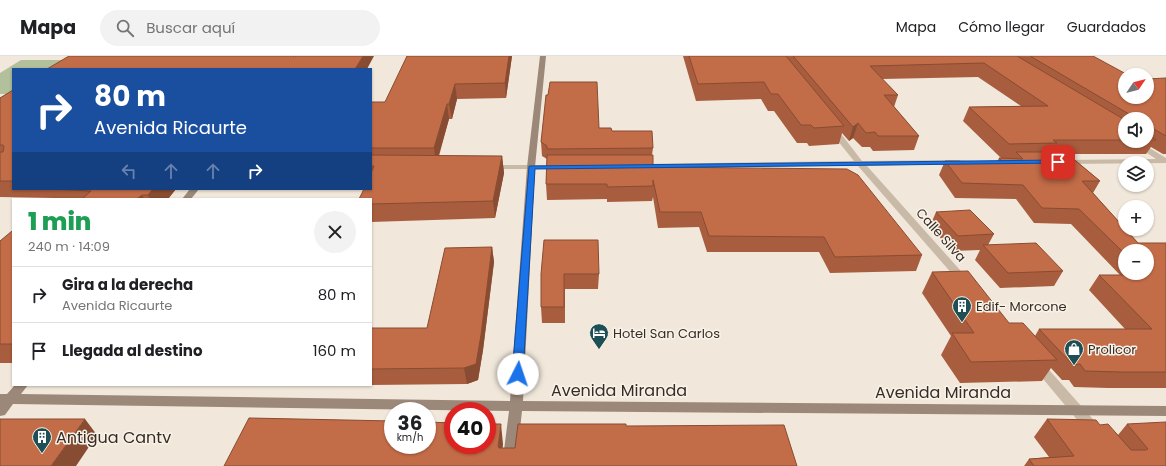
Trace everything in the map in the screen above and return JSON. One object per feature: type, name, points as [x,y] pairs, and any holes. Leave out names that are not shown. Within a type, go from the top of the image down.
[{"type":"street","points":[[509,466],[516,406],[531,167],[543,56]]},
{"type":"street","name":"Calle Silva","points":[[824,118],[860,163],[969,287]]},
{"type":"street","points":[[1145,148],[1166,161]]},
{"type":"street","points":[[1055,162],[1166,161]]},
{"type":"street","points":[[633,166],[969,162]]},
{"type":"street","points":[[486,167],[570,167]]},
{"type":"street","points":[[187,198],[194,190]]},
{"type":"street","points":[[1032,357],[1098,435]]},
{"type":"street","points":[[0,411],[5,399],[21,386]]},
{"type":"street","name":"Avenida Miranda","points":[[5,399],[516,406],[1166,411]]},
{"type":"green space","points":[[21,60],[70,60],[58,68],[12,68],[12,94],[0,94],[0,73]]},
{"type":"building","points":[[69,56],[363,56],[356,68],[49,68]]},
{"type":"building","points":[[407,56],[509,56],[505,83],[455,84],[449,104],[447,104],[434,148],[372,148],[372,102],[385,102]]},
{"type":"building","points":[[689,56],[786,56],[844,126],[814,128],[811,125],[801,125],[778,94],[771,94],[764,82],[698,84]]},
{"type":"building","points":[[793,56],[1017,56],[1118,116],[1118,140],[1053,140],[1057,143],[1009,144],[969,107],[1048,106],[984,63],[870,66],[898,95],[884,95],[919,136],[878,136],[875,132],[866,133],[858,123],[853,127]]},
{"type":"building","points":[[1030,56],[1093,56],[1118,70],[1118,104],[1154,104],[1154,79],[1166,78],[1166,136],[1154,129],[1154,112],[1125,112]]},
{"type":"building","points":[[550,82],[597,82],[599,128],[611,128],[612,131],[652,131],[653,148],[547,149],[547,146],[541,142],[546,95],[548,95]]},
{"type":"building","points":[[12,91],[12,181],[0,181],[0,152],[3,152],[4,147],[3,145],[0,145],[0,98]]},
{"type":"building","points":[[1016,152],[1065,152],[1100,181],[1082,181],[1118,221],[1118,236],[1132,236],[1138,243],[1166,243],[1166,372],[1085,371],[1080,364],[1073,365],[1039,329],[1152,329],[1099,275],[1118,275],[1118,280],[1154,280],[1154,244],[1118,244],[1118,247],[1079,209],[1042,208],[1023,185],[962,183],[945,161],[1003,162],[999,158],[1023,159]]},
{"type":"building","points":[[372,155],[502,156],[493,201],[372,204],[372,198],[360,198],[364,190],[372,190],[372,171],[374,166],[372,166]]},
{"type":"building","points":[[547,155],[653,155],[653,167],[847,169],[858,175],[922,255],[835,257],[824,237],[709,236],[701,212],[660,212],[653,180],[653,186],[607,187],[607,184],[546,184]]},
{"type":"building","points":[[70,190],[152,190],[148,195],[142,195],[138,198],[83,198],[91,191]]},
{"type":"building","points":[[970,210],[994,234],[958,236],[936,212]]},
{"type":"building","points":[[12,231],[12,344],[0,344],[0,241]]},
{"type":"building","points":[[544,240],[598,240],[599,274],[564,274],[564,307],[541,307],[541,274]]},
{"type":"building","points":[[1036,243],[1063,271],[1008,273],[983,245]]},
{"type":"building","points":[[492,247],[476,364],[464,368],[372,369],[372,328],[427,328],[445,248]]},
{"type":"building","points":[[968,271],[1009,323],[1023,323],[1057,360],[971,362],[952,333],[974,333],[932,272]]},
{"type":"building","points":[[249,418],[384,421],[384,454],[436,454],[436,422],[444,423],[444,454],[496,454],[496,424],[501,424],[499,448],[515,448],[518,424],[626,424],[626,426],[784,425],[797,466],[224,466]]},
{"type":"building","name":"Antigua Cantv","points":[[0,419],[85,419],[51,466],[0,466]]},
{"type":"building","points":[[1047,419],[1096,420],[1100,425],[1108,424],[1131,450],[1148,449],[1127,424],[1166,422],[1166,466],[1034,466],[1029,459],[1074,456]]},
{"type":"place","name":"Edif- Morcone","points":[[962,323]]},
{"type":"place","name":"Hotel San Carlos","points":[[599,350]]},
{"type":"place","name":"Prolicor","points":[[1074,366]]},
{"type":"place","name":"Antigua Cantv","points":[[42,454]]},
{"type":"route","points":[[518,374],[531,167],[1058,162]]}]
